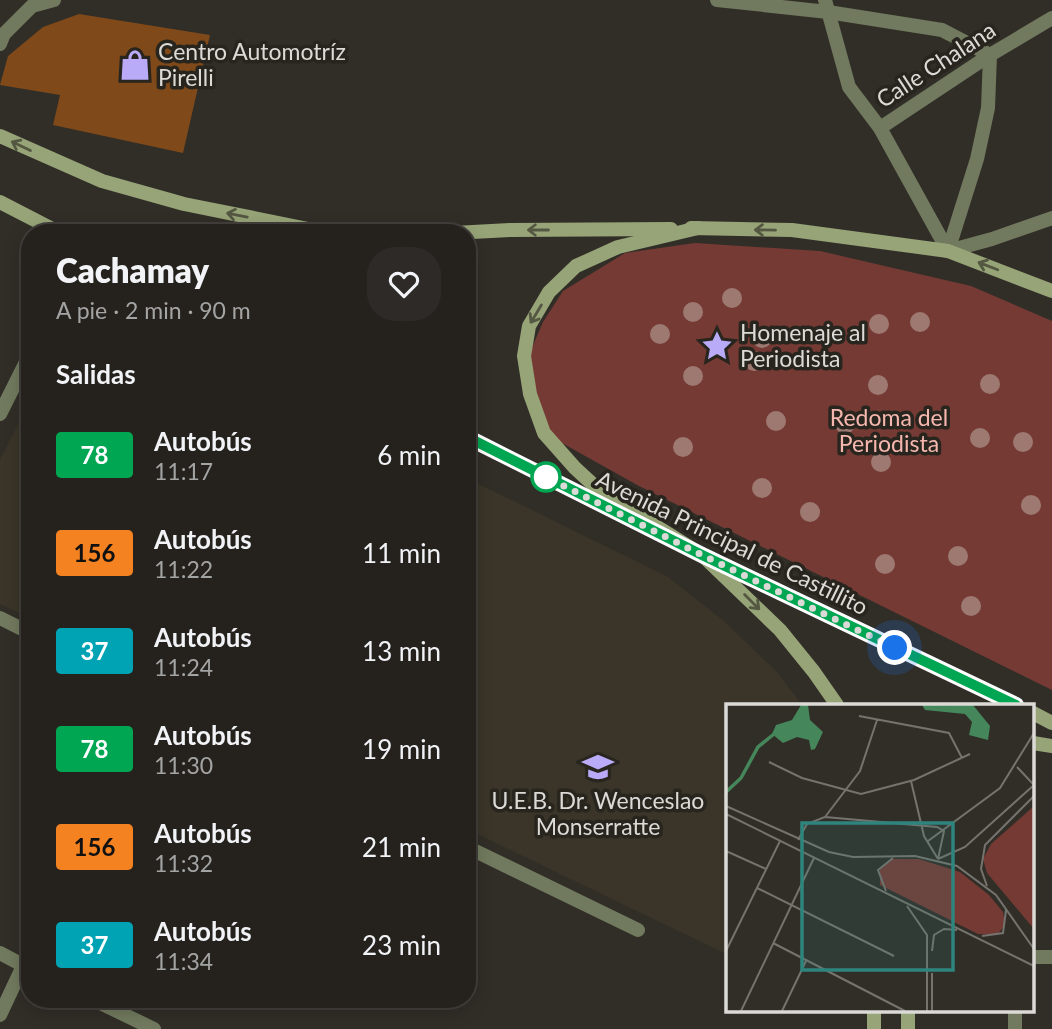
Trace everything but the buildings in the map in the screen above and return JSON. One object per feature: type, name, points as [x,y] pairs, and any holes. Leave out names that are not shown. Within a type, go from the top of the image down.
[{"type":"main road","points":[[0,136],[102,181],[184,204],[283,224]]},
{"type":"main road","points":[[0,202],[43,224]]},
{"type":"main road","points":[[698,228],[618,247],[576,267],[549,292],[529,326],[524,356],[530,394],[544,433],[575,468],[600,491],[702,555],[780,630],[836,704]]},
{"type":"main road","points":[[476,232],[698,228],[792,230],[948,251],[1052,291]]},
{"type":"main road","name":"Avenida Principal de Castillito","points":[[476,442],[702,555],[1014,704]]},
{"type":"main road","points":[[1034,714],[1052,723]]},
{"type":"main road","points":[[1034,743],[1052,746]]},
{"type":"street","points":[[0,44],[4,34],[32,6],[54,0]]},
{"type":"street","points":[[716,0],[826,6],[942,30],[990,55],[988,108],[976,159],[948,251]]},
{"type":"street","points":[[826,6],[849,87],[880,128],[948,251]]},
{"type":"street","name":"Calle Chalana","points":[[880,128],[990,55],[1052,18]]},
{"type":"street","points":[[948,251],[1052,218]]},
{"type":"street","points":[[0,414],[21,372]]},
{"type":"street","points":[[0,618],[21,628]]},
{"type":"street","points":[[476,851],[638,930]]},
{"type":"street","points":[[0,953],[21,965]]},
{"type":"street","points":[[1034,957],[1052,957]]},
{"type":"street","points":[[0,1015],[21,977]]},
{"type":"street","points":[[111,1008],[154,1029]]},
{"type":"shaded area","points":[[21,418],[21,614],[0,604],[0,460]]},
{"type":"shaded area","name":"U.E.B. Dr. Wenceslao Monserratte","points":[[476,482],[668,577],[724,621],[777,672],[801,704],[726,704],[726,954],[476,833]]},
{"type":"green space","name":"Redoma del Periodista","points":[[695,243],[820,251],[971,286],[1052,321],[1052,690],[639,486],[544,433],[525,364],[543,322],[563,291],[625,253]]},
{"type":"bus line","name":"78","points":[[476,442],[702,555],[1014,704]]},
{"type":"place","name":"Centro Automotríz Pirelli","points":[[135,65]]},
{"type":"place","name":"Homenaje al Periodista","points":[[717,346]]},
{"type":"place","name":"U.E.B. Dr. Wenceslao Monserratte","points":[[598,767]]},
{"type":"route","points":[[546,477],[538,473],[895,648]]}]
